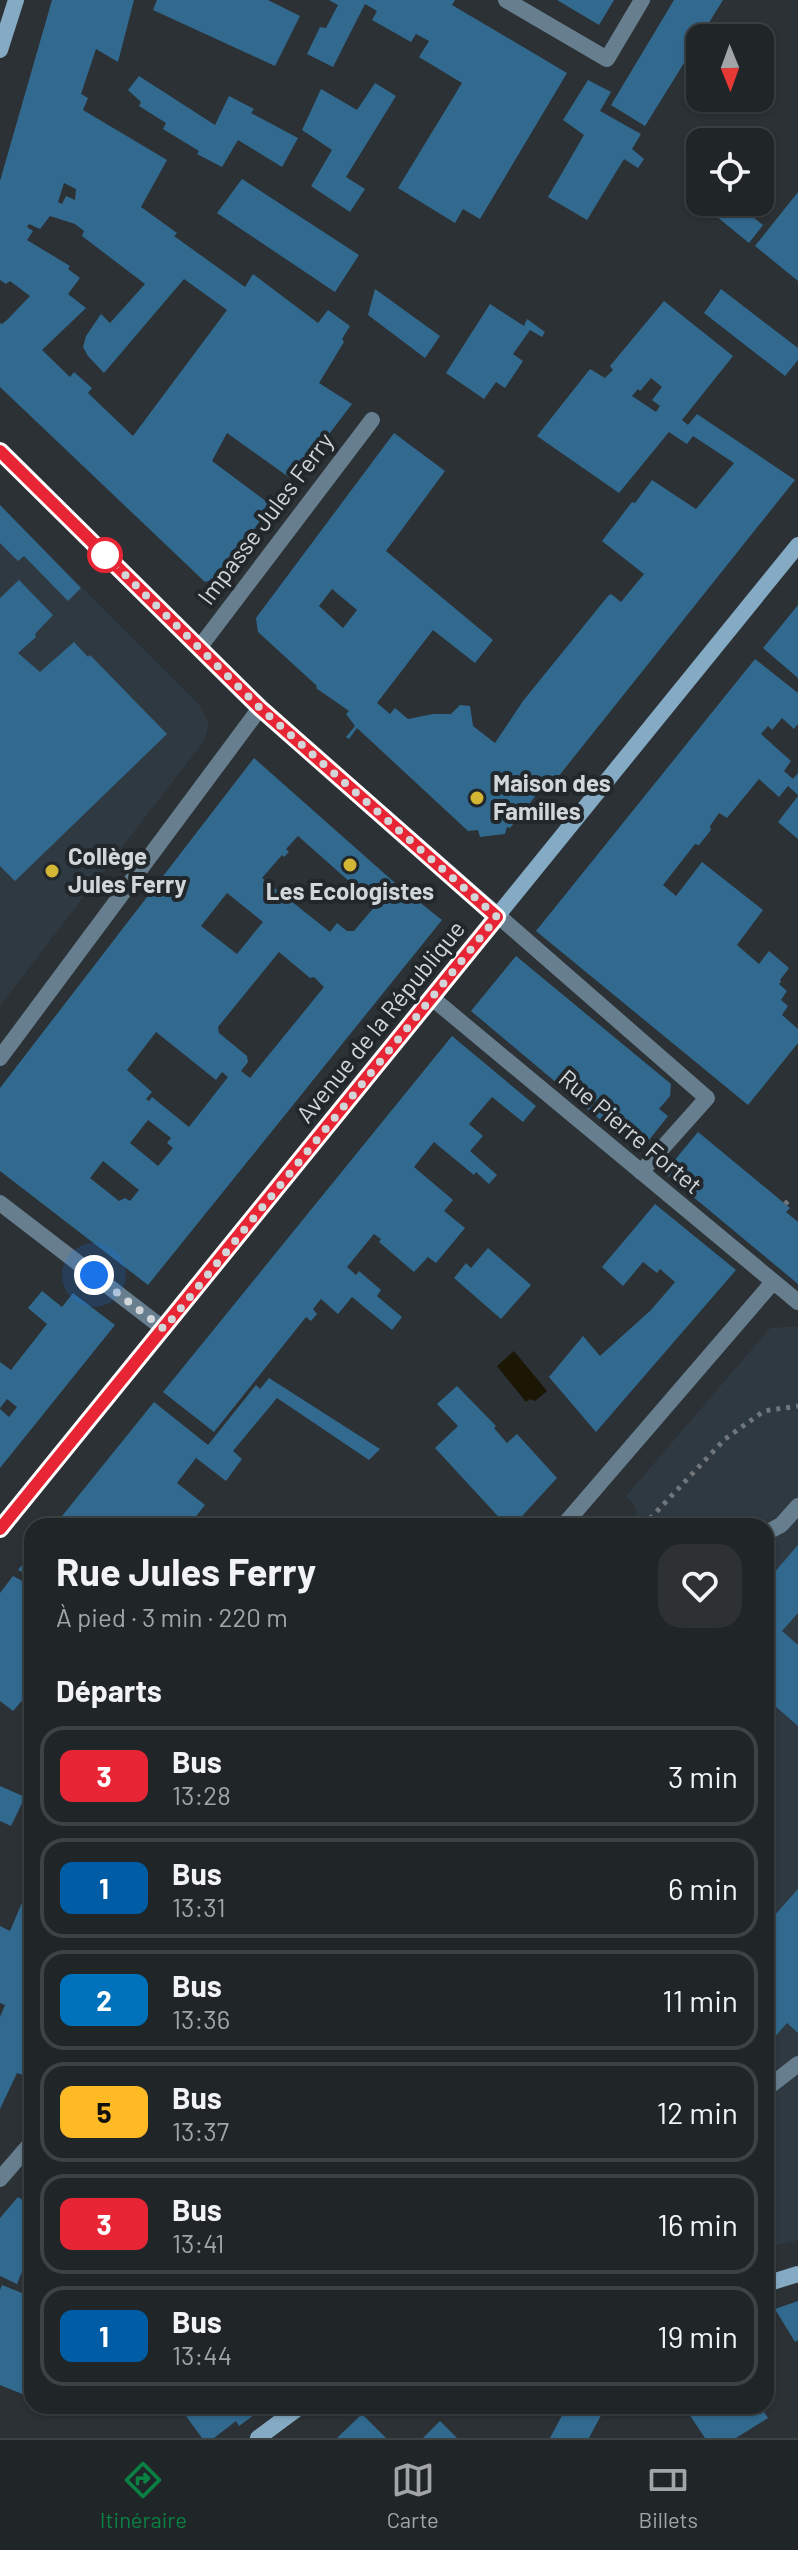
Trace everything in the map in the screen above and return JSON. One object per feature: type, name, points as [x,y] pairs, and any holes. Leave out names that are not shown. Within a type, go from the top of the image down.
[{"type":"street","points":[[0,50],[16,0]]},
{"type":"street","points":[[506,0],[607,59],[642,0]]},
{"type":"street","name":"Impasse Jules Ferry","points":[[199,648],[372,420]]},
{"type":"street","points":[[0,451],[260,708],[707,1098],[641,1172]]},
{"type":"street","name":"Avenue de la République","points":[[0,1529],[798,545]]},
{"type":"street","points":[[0,1058],[260,708]]},
{"type":"street","name":"Rue Pierre Fortet","points":[[432,998],[798,1302]]},
{"type":"street","points":[[0,1203],[164,1329]]},
{"type":"street","points":[[570,1518],[773,1282]]},
{"type":"street","points":[[774,1529],[798,1506]]},
{"type":"street","points":[[774,2083],[798,2064]]},
{"type":"street","points":[[0,2179],[24,2151]]},
{"type":"street","points":[[774,2282],[798,2274]]},
{"type":"street","points":[[258,2438],[290,2414]]},
{"type":"path","points":[[785,1204],[792,1197]]},
{"type":"path","points":[[651,1518],[725,1439],[764,1411],[798,1406]]},
{"type":"shaded area","name":"Collège Jules Ferry","points":[[0,505],[200,706],[209,723],[204,741],[0,1006]]},
{"type":"shaded area","points":[[798,1326],[798,2240],[774,2246],[774,1518],[635,1518],[633,1503],[626,1496],[770,1328]]},
{"type":"shaded area","points":[[514,1351],[547,1391],[535,1401],[530,1399],[526,1402],[497,1366]]},
{"type":"building","points":[[52,0],[134,0],[118,62],[96,49],[81,94],[88,98],[83,110],[167,160],[141,207],[177,233],[174,236],[245,287],[253,274],[318,323],[328,310],[350,326],[319,383],[352,404],[313,455],[290,478],[227,433],[212,461],[271,505],[220,578],[205,582],[0,387],[0,323],[30,296],[10,281],[6,284],[0,280],[0,181]],"holes":[[[64,183],[76,189],[75,200],[66,196],[62,204],[58,202]],[[50,216],[75,224],[84,231],[82,236],[145,284],[110,323],[101,314],[86,336],[83,347],[104,373],[184,279],[227,310],[133,436],[88,393],[92,388],[74,372],[70,377],[42,350],[86,308],[68,294],[80,278],[68,269],[70,266],[27,240],[33,231],[27,227],[29,224],[40,229]]]},
{"type":"building","points":[[157,0],[268,0],[300,16],[275,66],[153,10]]},
{"type":"building","points":[[329,0],[455,0],[452,5],[567,73],[480,219],[463,209],[455,223],[398,188],[462,83],[419,57],[429,41],[416,34],[411,42],[372,20],[377,11],[365,4],[333,67],[307,54],[320,27],[326,28],[338,5]]},
{"type":"building","points":[[557,0],[614,0],[599,25]]},
{"type":"building","points":[[674,0],[723,0],[708,24],[686,24],[686,60],[645,126],[611,105]]},
{"type":"building","points":[[139,76],[215,125],[229,96],[254,109],[251,113],[298,138],[282,167],[238,140],[222,167],[197,154],[199,151],[163,129],[166,123],[139,106],[141,102],[128,90]]},
{"type":"building","points":[[588,80],[611,92],[600,111],[641,134],[632,149],[644,159],[638,168],[624,159],[587,220],[548,197],[584,135],[563,120]]},
{"type":"building","points":[[375,83],[396,96],[346,177],[365,189],[350,212],[311,186],[332,150],[302,130],[321,89],[357,110]]},
{"type":"building","points":[[242,179],[359,255],[335,292],[217,213]]},
{"type":"building","points":[[798,192],[798,281],[755,246]]},
{"type":"building","points":[[716,216],[752,216],[763,225],[749,243]]},
{"type":"building","points":[[375,289],[440,336],[425,358],[368,315]]},
{"type":"building","points":[[721,289],[798,348],[798,360],[785,376],[704,313]]},
{"type":"building","points":[[664,301],[733,356],[682,420],[688,425],[697,414],[795,480],[550,787],[537,794],[510,828],[507,827],[505,834],[480,837],[478,830],[468,831],[357,728],[349,739],[346,737],[355,726],[346,714],[349,711],[316,688],[258,632],[256,618],[394,433],[445,471],[386,551],[493,640],[475,663],[433,630],[377,703],[390,714],[395,708],[408,719],[451,714],[460,705],[470,706],[473,726],[495,743],[523,701],[608,596],[611,594],[621,602],[644,574],[602,541],[632,502],[635,503],[652,480],[696,509],[734,463],[693,436],[687,444],[669,432],[619,493],[537,436],[590,369],[605,378],[613,370],[610,366]],"holes":[[[651,378],[662,387],[652,400],[660,406],[656,412],[632,396]],[[332,589],[357,610],[343,628],[319,606]]]},
{"type":"building","points":[[490,304],[524,326],[527,319],[545,332],[542,337],[530,330],[513,354],[523,361],[505,388],[496,382],[484,399],[446,373]]},
{"type":"building","points":[[0,505],[81,588],[68,601],[24,556],[18,561],[0,543]]},
{"type":"building","points":[[19,580],[53,615],[35,634],[36,637],[18,653],[40,672],[74,642],[167,734],[15,881],[0,866],[0,598]]},
{"type":"building","points":[[798,605],[798,678],[763,648]]},
{"type":"building","points":[[755,659],[798,693],[798,724],[794,729],[782,718],[772,730],[768,726],[761,734],[791,761],[784,771],[793,779],[798,773],[798,795],[788,786],[779,797],[759,779],[727,818],[719,813],[710,826],[711,830],[699,845],[695,844],[663,885],[676,896],[702,862],[763,910],[737,945],[759,964],[769,951],[789,968],[779,984],[787,991],[781,1000],[788,1006],[782,1015],[798,1029],[798,1043],[748,1105],[536,931]]},
{"type":"building","points":[[254,758],[394,882],[442,920],[148,1285],[0,1171],[0,1088]],"holes":[[[298,836],[376,905],[354,931],[347,931],[337,923],[330,932],[262,878],[282,855],[284,857],[289,852],[286,849]],[[227,893],[263,922],[237,954],[201,926]],[[279,952],[324,987],[250,1078],[241,1071],[248,1062],[247,1056],[219,1033],[218,1027]],[[156,1032],[216,1080],[222,1072],[228,1077],[189,1127],[152,1097],[149,1101],[146,1099],[152,1092],[127,1070]],[[148,1120],[171,1138],[167,1143],[173,1148],[158,1166],[130,1143]],[[103,1161],[139,1190],[130,1201],[125,1198],[119,1201],[90,1178]]]},
{"type":"building","points":[[798,796],[798,839],[778,822]]},
{"type":"building","points":[[516,956],[671,1084],[670,1096],[659,1109],[668,1116],[649,1140],[638,1132],[632,1139],[621,1137],[471,1011]]},
{"type":"building","points":[[452,1036],[536,1106],[523,1122],[492,1097],[469,1124],[483,1136],[470,1151],[497,1175],[489,1184],[434,1142],[414,1167],[453,1200],[444,1211],[465,1228],[436,1263],[428,1257],[414,1272],[374,1234],[347,1267],[356,1275],[359,1271],[381,1290],[377,1296],[402,1317],[392,1330],[352,1297],[338,1314],[321,1299],[313,1309],[317,1314],[311,1321],[306,1317],[214,1432],[163,1392]]},
{"type":"building","points":[[698,1132],[790,1208],[786,1212],[798,1222],[798,1284],[668,1176],[669,1167]]},
{"type":"building","points":[[655,1204],[736,1270],[596,1432],[549,1377],[583,1336],[600,1356],[651,1310],[675,1282],[660,1269],[657,1273],[643,1262],[623,1286],[602,1267]]},
{"type":"building","points":[[488,1248],[531,1285],[501,1319],[454,1278],[466,1263],[471,1268]]},
{"type":"building","points":[[42,1291],[62,1307],[73,1293],[115,1325],[0,1468],[0,1409],[9,1417],[17,1407],[7,1399],[0,1408],[0,1362],[11,1370],[47,1324],[28,1308]]},
{"type":"building","points":[[269,1378],[380,1449],[369,1460],[277,1398],[233,1451],[242,1459],[226,1481],[196,1458],[177,1483],[205,1505],[195,1518],[60,1518],[154,1402],[208,1445],[256,1385],[260,1389]]},
{"type":"building","points":[[457,1386],[496,1426],[494,1428],[507,1443],[517,1434],[557,1478],[520,1518],[500,1518],[435,1448],[458,1426],[437,1404]]},
{"type":"building","points":[[798,1545],[798,1613],[782,1631],[798,1645],[798,1726],[774,1705],[774,1573]]},
{"type":"building","points":[[13,1576],[24,1582],[24,1698],[13,1711],[0,1701],[0,1593]]},
{"type":"building","points":[[0,1786],[24,1799],[11,1826],[0,1821]]},
{"type":"building","points":[[798,1889],[798,2033],[787,2023],[774,2038],[774,1916]]},
{"type":"building","points":[[24,1898],[24,2075],[17,2073],[0,2109],[0,2017],[5,2005],[0,2003],[0,1926],[10,1931]]},
{"type":"building","points":[[18,2197],[24,2201],[24,2267],[17,2284],[0,2276],[0,2218]]},
{"type":"building","points":[[2,2285],[24,2294],[24,2395],[0,2385]]},
{"type":"building","points":[[798,2301],[798,2340],[795,2342],[775,2309]]},
{"type":"building","points":[[184,2414],[255,2414],[239,2426],[236,2421],[214,2438],[202,2438]]},
{"type":"building","points":[[362,2414],[386,2438],[337,2438]]},
{"type":"building","points":[[563,2414],[602,2414],[589,2438],[550,2438]]},
{"type":"building","points":[[689,2414],[765,2414],[768,2418],[736,2438],[705,2438]]},
{"type":"building","points":[[440,2421],[457,2438],[423,2438]]},
{"type":"bus line","name":"3","points":[[0,451],[260,708],[497,917],[0,1529]]},
{"type":"place","name":"Maison des Familles","points":[[477,798]]},
{"type":"place","name":"Les Ecologistes","points":[[350,865]]},
{"type":"place","name":"Collège Jules Ferry","points":[[52,871]]},
{"type":"route","points":[[94,1275],[164,1329],[497,917],[260,708],[98,548],[105,555]]}]
